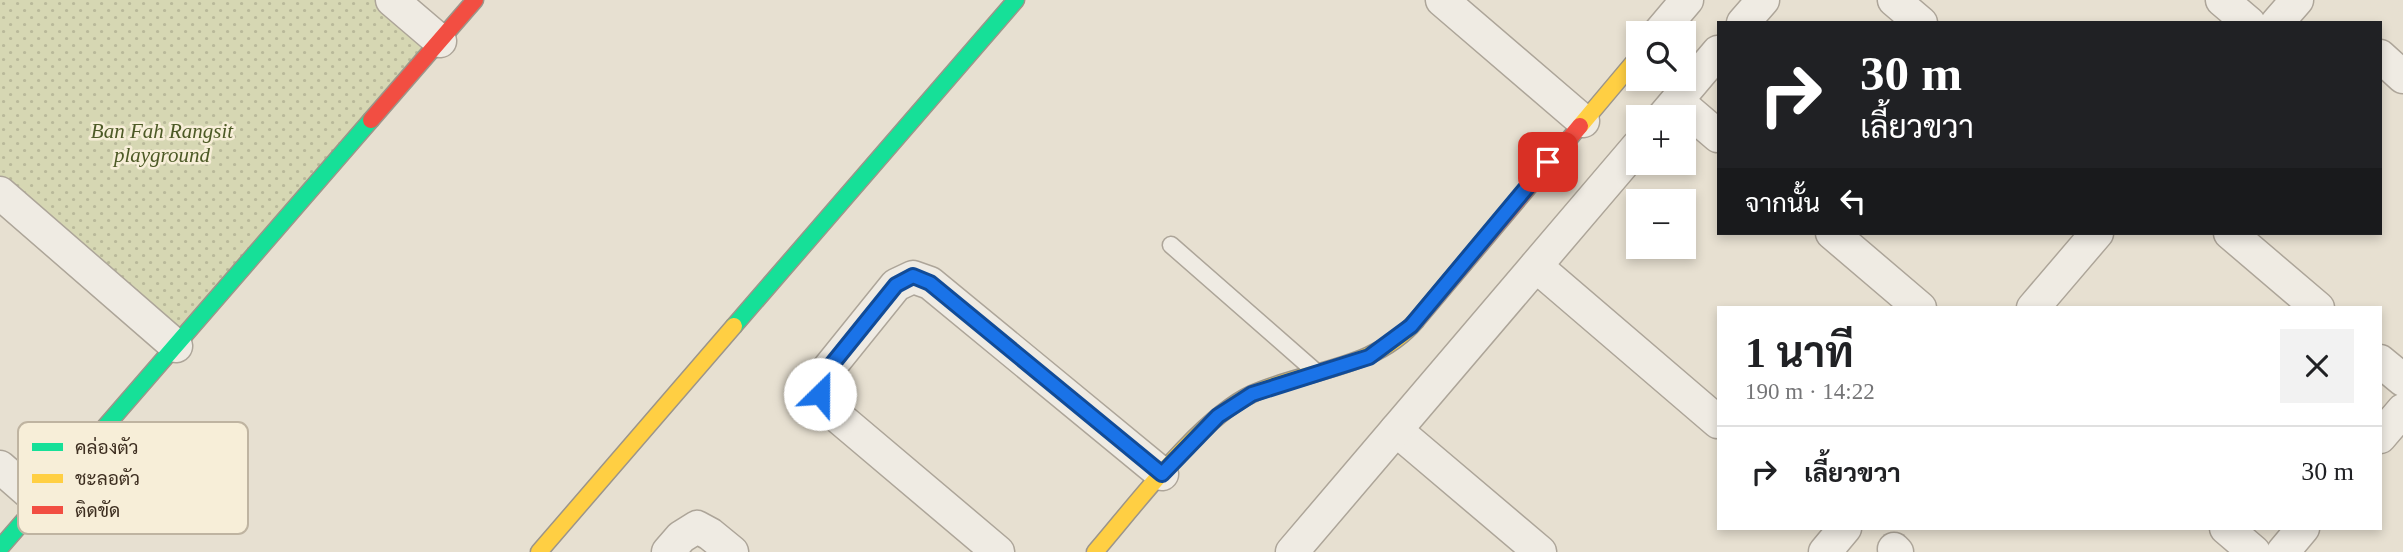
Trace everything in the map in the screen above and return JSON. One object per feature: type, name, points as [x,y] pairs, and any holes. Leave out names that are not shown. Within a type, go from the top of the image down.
[{"type":"street","points":[[392,0],[440,41]]},
{"type":"street","points":[[110,422],[475,0]]},
{"type":"street","points":[[539,552],[1016,0]]},
{"type":"street","points":[[1442,0],[1583,121]]},
{"type":"street","points":[[1669,21],[1687,0]]},
{"type":"street","points":[[1745,21],[1763,0]]},
{"type":"street","points":[[1894,0],[1919,21]]},
{"type":"street","points":[[2222,0],[2247,21]]},
{"type":"street","points":[[2279,21],[2297,0]]},
{"type":"street","points":[[1673,105],[1717,53]]},
{"type":"street","points":[[2382,59],[2403,76]]},
{"type":"street","points":[[1095,552],[1162,474],[1218,416],[1252,394],[1369,357],[1411,326],[1626,71]]},
{"type":"street","points":[[1696,124],[1717,135]]},
{"type":"street","points":[[1292,552],[1626,160]]},
{"type":"street","points":[[0,193],[176,346]]},
{"type":"street","points":[[1834,235],[1918,306]]},
{"type":"street","points":[[2035,306],[2095,235]]},
{"type":"street","points":[[2232,235],[2316,306]]},
{"type":"street","points":[[1536,266],[1717,421]]},
{"type":"street","points":[[998,552],[830,410],[820,394],[821,378],[896,285],[913,276],[930,283],[1162,474]]},
{"type":"street","points":[[2382,363],[2403,380]]},
{"type":"street","points":[[2382,436],[2403,411]]},
{"type":"street","points":[[1396,430],[1539,552]]},
{"type":"street","points":[[0,467],[18,483]]},
{"type":"street","points":[[0,548],[18,527]]},
{"type":"street","points":[[668,552],[681,537],[696,527],[710,534],[732,552]]},
{"type":"street","points":[[1825,552],[1844,530]]},
{"type":"street","points":[[2228,530],[2253,552]]},
{"type":"street","points":[[2283,552],[2300,530]]},
{"type":"lane","points":[[1171,245],[1318,373]]},
{"type":"green space","name":"Ban Fah Rangsit playground","points":[[0,0],[392,0],[440,41],[176,346],[0,193]]},
{"type":"traffic: fast","points":[[734,326],[1016,0]]},
{"type":"traffic: fast","points":[[109,422],[371,120]]},
{"type":"traffic: fast","points":[[0,548],[18,527]]},
{"type":"traffic: slow","points":[[1580,126],[1626,71]]},
{"type":"traffic: slow","points":[[1095,552],[1169,465],[1211,422],[1232,406],[1273,386],[1360,359],[1380,350],[1416,321]]},
{"type":"traffic: slow","points":[[539,552],[734,326]]},
{"type":"traffic: jam","points":[[371,120],[475,0]]},
{"type":"traffic: jam","points":[[1416,321],[1580,126]]},
{"type":"route","points":[[820,394],[821,378],[896,285],[913,276],[930,283],[1162,474],[1218,416],[1252,394],[1369,357],[1411,326],[1548,162]]}]
